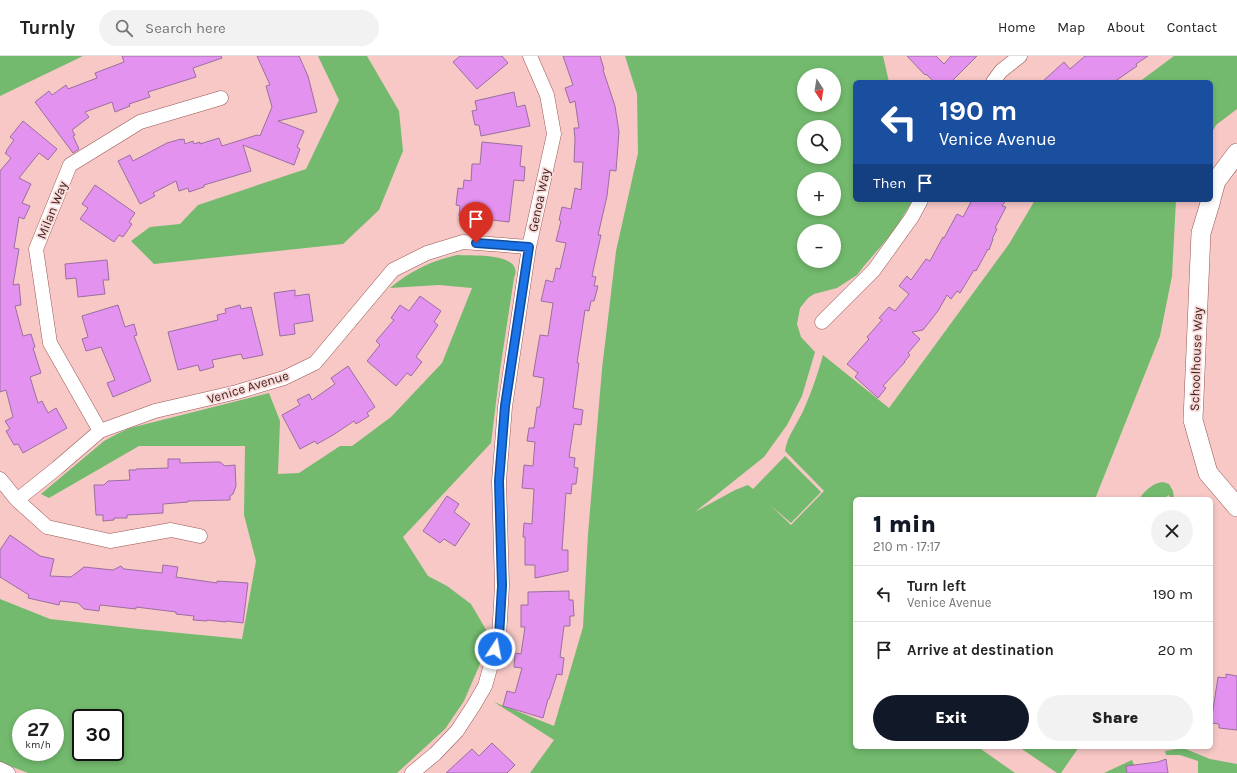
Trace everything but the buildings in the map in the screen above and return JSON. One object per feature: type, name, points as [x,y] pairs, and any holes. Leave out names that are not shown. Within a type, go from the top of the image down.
[{"type":"street","name":"Genoa Way","points":[[412,773],[435,754],[457,731],[474,706],[485,686],[499,637],[502,586],[499,481],[505,406],[529,247],[554,134],[547,95],[530,56]]},
{"type":"street","points":[[994,80],[1000,70],[1020,56]]},
{"type":"street","name":"Milan Way","points":[[100,431],[50,343],[36,249],[70,165],[140,122],[221,98]]},
{"type":"street","name":"Schoolhouse Way","points":[[1213,192],[1216,181],[1237,153]]},
{"type":"street","points":[[822,322],[874,270],[912,217],[920,202]]},
{"type":"street","name":"Schoolhouse Way","points":[[1210,202],[1201,233],[1193,420],[1208,473],[1237,507]]},
{"type":"street","name":"Venice Avenue","points":[[17,500],[100,431],[155,411],[237,392],[284,378],[315,362],[393,270],[427,253],[463,242],[529,247]]},
{"type":"street","points":[[0,479],[17,500],[47,527],[110,541],[171,530],[200,536]]},
{"type":"street","points":[[0,769],[8,773]]},
{"type":"green space","points":[[0,56],[83,56],[0,96]]},
{"type":"green space","points":[[318,56],[367,56],[399,111],[403,151],[379,210],[343,244],[154,264],[131,241],[150,227],[180,224],[198,205],[306,169],[339,100]]},
{"type":"green space","points":[[625,56],[883,56],[889,80],[853,80],[853,202],[912,202],[894,231],[857,275],[837,288],[814,294],[808,298],[800,308],[797,324],[801,337],[815,352],[802,396],[787,425],[764,457],[695,512],[735,490],[748,485],[753,489],[785,456],[821,492],[791,523],[770,505],[791,525],[824,491],[785,451],[788,440],[810,396],[823,355],[889,408],[1009,244],[1034,202],[1176,202],[1172,276],[1160,336],[1096,497],[853,497],[853,749],[981,749],[1015,773],[530,773],[554,740],[494,702],[554,726],[583,627],[588,534],[602,369],[616,251],[638,153],[637,94]]},
{"type":"green space","points":[[1174,56],[1237,56],[1237,109],[1216,125],[1213,130],[1213,80],[1142,80]]},
{"type":"green space","points":[[457,255],[485,256],[505,260],[512,264],[515,270],[491,443],[403,537],[428,576],[447,586],[471,604],[488,633],[483,657],[464,701],[445,729],[397,773],[28,773],[0,762],[0,599],[50,619],[242,639],[256,561],[244,515],[245,446],[139,446],[49,498],[41,494],[104,441],[130,428],[269,393],[280,421],[278,474],[299,473],[340,446],[352,446],[391,417],[442,363],[472,288],[439,285],[390,288],[413,272],[447,257]]},
{"type":"green space","points":[[1163,482],[1169,484],[1173,491],[1174,497],[1170,497],[1169,495],[1166,497],[1141,497],[1146,490]]},
{"type":"green space","points":[[1022,749],[1078,749],[1061,773],[1057,773]]},
{"type":"green space","points":[[1185,749],[1210,759],[1237,764],[1237,773],[1198,773],[1198,761],[1180,755],[1166,755],[1165,751]]},
{"type":"green space","points":[[1132,760],[1137,773],[1104,773]]},
{"type":"route","points":[[476,243],[529,247],[505,406],[499,481],[502,586],[499,637],[495,649]]}]
